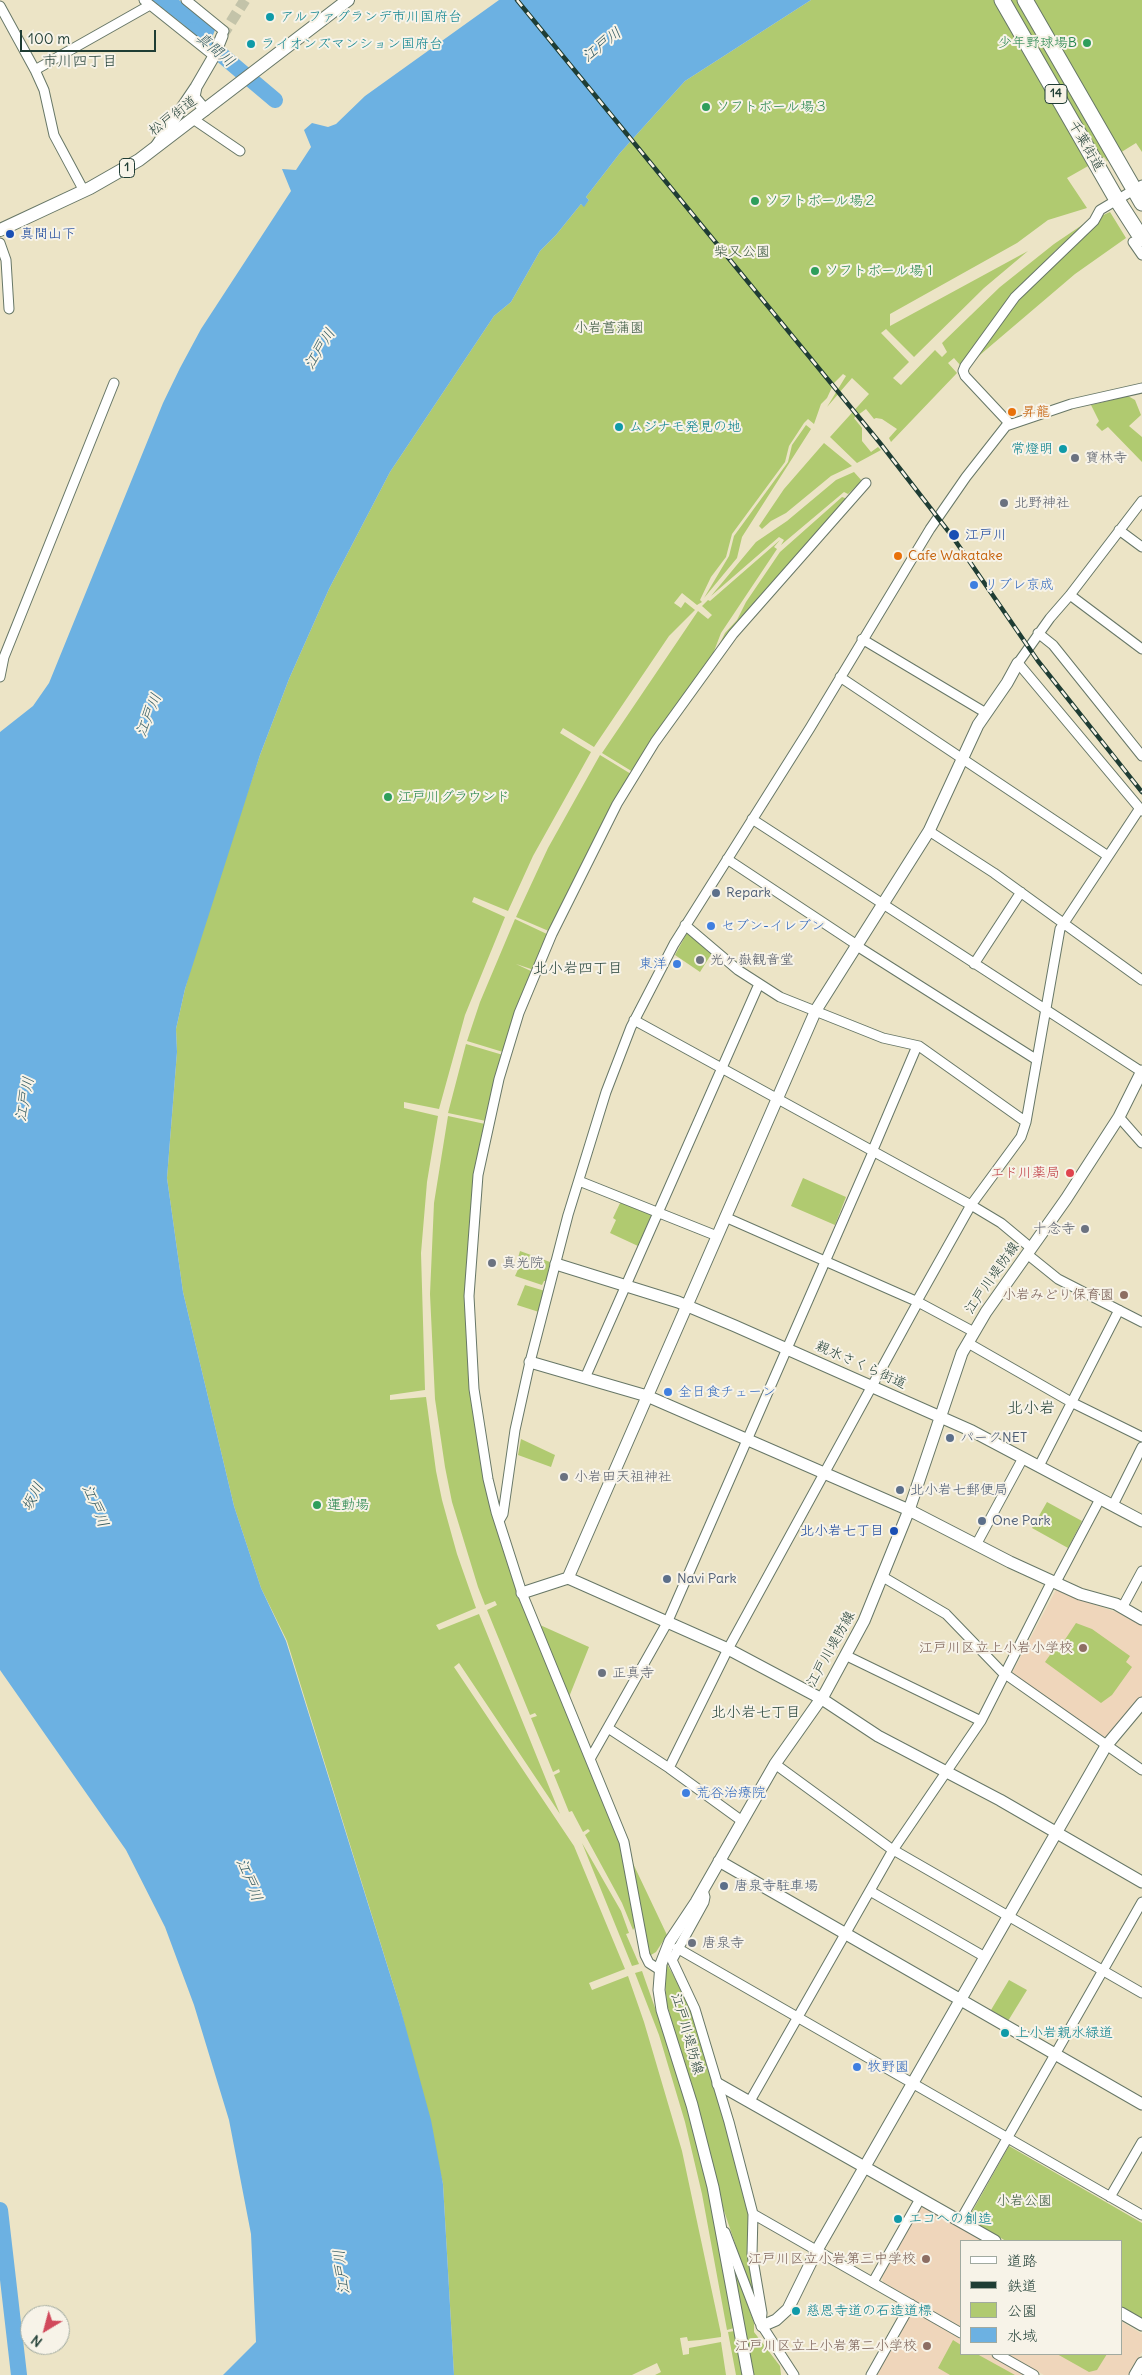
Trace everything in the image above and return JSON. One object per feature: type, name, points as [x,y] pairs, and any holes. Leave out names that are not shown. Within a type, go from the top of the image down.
[{"type":"highway","name":"千葉街道","points":[[1002,0],[1114,194],[1137,240]]},
{"type":"highway","name":"千葉街道","points":[[1024,0],[1137,189]]},
{"type":"main road","name":"松戸街道","points":[[0,230],[122,171],[240,84],[348,0]]},
{"type":"street","points":[[155,148],[196,86],[214,55],[223,33],[186,0]]},
{"type":"street","points":[[35,70],[147,3],[214,55]]},
{"type":"street","points":[[0,6],[35,70],[44,90],[54,135],[84,191]]},
{"type":"street","points":[[196,86],[194,97],[205,110]]},
{"type":"street","points":[[193,119],[240,151]]},
{"type":"street","points":[[1009,423],[963,371],[1016,297],[1094,221],[1100,210],[1114,194],[1137,189]]},
{"type":"street","points":[[1137,240],[1142,255]]},
{"type":"street","points":[[0,243],[6,260],[9,309]]},
{"type":"street","points":[[0,677],[4,657],[114,383]]},
{"type":"street","points":[[499,1521],[503,1514],[515,1430],[530,1362],[579,1181],[606,1092],[634,1020],[685,925],[946,504],[1009,423],[1071,404],[1142,388]]},
{"type":"street","points":[[660,1970],[649,1963],[645,1954],[624,1842],[522,1593],[488,1479],[474,1389],[469,1296],[478,1175],[486,1130],[511,1037],[560,917],[604,829],[640,766],[675,713],[733,634],[866,483]]},
{"type":"street","points":[[568,1578],[816,1010],[929,831],[978,725],[1038,634],[1142,501]]},
{"type":"street","points":[[1119,530],[1142,547]]},
{"type":"street","points":[[1070,595],[1142,649]]},
{"type":"street","points":[[1038,634],[1053,645],[1142,756]]},
{"type":"street","points":[[862,639],[986,713]]},
{"type":"street","points":[[669,1768],[728,1649],[971,1205],[1021,1137],[1026,1122],[1062,923],[1141,809],[1018,663]]},
{"type":"street","points":[[840,677],[1108,856]]},
{"type":"street","points":[[752,819],[1141,1074]]},
{"type":"street","points":[[929,831],[1021,892],[1142,980]]},
{"type":"street","points":[[727,860],[857,946],[1037,1060]]},
{"type":"street","points":[[974,964],[1021,892]]},
{"type":"street","points":[[685,925],[704,943],[759,984],[780,997],[883,1038],[917,1046],[1026,1122]]},
{"type":"street","points":[[585,1378],[759,984]]},
{"type":"street","points":[[634,1020],[971,1205],[1001,1223],[1058,1279],[1142,1322]]},
{"type":"street","points":[[590,1759],[667,1623],[788,1349],[917,1046]]},
{"type":"street","name":"江戸川堤防線","points":[[748,2375],[720,2221],[692,2105],[662,2010],[659,1990],[660,1970],[670,1941],[703,1890],[775,1764],[821,1699],[847,1656],[883,1577],[909,1510],[955,1370],[968,1343],[1119,1117],[1141,1074]]},
{"type":"street","points":[[1119,1117],[1142,1143]]},
{"type":"street","points":[[579,1181],[717,1236]]},
{"type":"street","points":[[726,1217],[918,1301],[974,1332]]},
{"type":"street","name":"親水さくら街道","points":[[556,1264],[686,1305],[788,1349],[940,1416],[1142,1521]]},
{"type":"street","points":[[1039,1466],[1119,1310]]},
{"type":"street","points":[[968,1343],[1071,1402],[1142,1438]]},
{"type":"street","points":[[530,1362],[647,1396],[909,1510],[976,1545],[1080,1594],[1122,1608],[1142,1619]]},
{"type":"street","points":[[1113,1505],[1142,1447]]},
{"type":"street","points":[[976,1545],[1023,1458]]},
{"type":"street","points":[[750,2101],[893,1850],[981,1721],[1054,1581],[1100,1499]]},
{"type":"street","points":[[1122,1608],[1142,1572]]},
{"type":"street","points":[[883,1577],[946,1614],[1005,1674],[1142,1770]]},
{"type":"street","points":[[522,1593],[568,1578],[728,1649],[821,1699],[878,1736],[1142,1882]]},
{"type":"street","points":[[847,1656],[981,1721]]},
{"type":"street","points":[[762,2325],[776,2320],[788,2309],[817,2250],[1106,1746],[1142,1703]]},
{"type":"street","points":[[608,1728],[669,1768],[742,1822]]},
{"type":"street","points":[[775,1764],[893,1850],[1142,1993]]},
{"type":"street","points":[[719,1861],[1142,2104]]},
{"type":"street","points":[[703,1890],[704,1902],[672,1960],[673,1966],[695,2009],[718,2084],[753,2214],[752,2254],[762,2313],[762,2325]]},
{"type":"street","points":[[870,1891],[985,1957]]},
{"type":"street","points":[[960,2221],[1142,1902]]},
{"type":"street","points":[[677,1948],[1142,2215]]},
{"type":"street","points":[[718,2084],[993,2240]]},
{"type":"street","points":[[1110,2197],[1142,2142]]},
{"type":"street","points":[[873,2282],[920,2199]]},
{"type":"street","points":[[753,2214],[960,2332]]},
{"type":"street","points":[[720,2221],[762,2325],[794,2375]]},
{"type":"street","points":[[871,2375],[910,2304]]},
{"type":"street","points":[[1122,2314],[1142,2325]]},
{"type":"street","points":[[999,2355],[1034,2375]]},
{"type":"street","points":[[1135,2375],[1142,2363]]},
{"type":"shaded area","name":"江戸川区立上小岩小学校","points":[[1057,1588],[1087,1602],[1119,1613],[1142,1625],[1142,1696],[1106,1739],[1014,1677],[1013,1671]]},
{"type":"shaded area","name":"江戸川区立小岩第三中学校","points":[[925,2207],[981,2240],[960,2240],[960,2326],[883,2282],[882,2277],[920,2209]]},
{"type":"shaded area","name":"江戸川区立上小岩第二小学校","points":[[913,2310],[960,2337],[960,2355],[990,2355],[1025,2375],[877,2375]]},
{"type":"shaded area","points":[[1122,2322],[1142,2334],[1142,2352],[1128,2375],[1044,2375],[1009,2355],[1122,2355]]},
{"type":"green space","name":"柴又公園","points":[[811,0],[1142,0],[1142,152],[1136,143],[1107,161],[1104,157],[1067,178],[1087,208],[1048,220],[1017,243],[890,314],[890,326],[1028,251],[984,288],[914,357],[886,329],[881,333],[909,362],[893,378],[901,385],[935,350],[942,357],[947,352],[942,343],[1000,287],[1054,244],[1091,219],[1056,250],[1014,294],[966,361],[960,365],[954,358],[948,363],[957,373],[891,442],[889,438],[897,429],[882,419],[874,419],[866,409],[854,418],[862,428],[862,441],[871,452],[878,447],[881,450],[857,463],[830,437],[869,394],[852,378],[827,407],[846,376],[843,374],[834,383],[827,398],[821,404],[814,424],[808,419],[804,423],[789,446],[785,462],[732,534],[726,557],[711,577],[700,600],[702,602],[697,605],[682,593],[674,603],[681,608],[685,602],[695,610],[669,636],[594,747],[563,728],[560,733],[591,752],[533,856],[508,911],[474,897],[472,902],[505,917],[465,1015],[439,1109],[404,1102],[404,1108],[438,1116],[427,1182],[421,1253],[425,1390],[390,1395],[390,1400],[426,1397],[442,1500],[457,1554],[476,1608],[436,1625],[439,1630],[479,1614],[560,1814],[459,1663],[454,1667],[574,1846],[625,1969],[589,1983],[592,1990],[628,1976],[644,2022],[682,2151],[721,2334],[721,2337],[700,2340],[688,2341],[687,2337],[680,2338],[683,2355],[689,2354],[689,2348],[721,2342],[726,2375],[655,2375],[661,2372],[657,2363],[632,2375],[454,2375],[443,2184],[399,2003],[287,1641],[261,1588],[234,1506],[183,1292],[167,1178],[177,1052],[176,1029],[201,931],[260,755],[289,679],[329,589],[390,472],[494,316],[511,302],[540,251],[556,235],[581,204],[584,206],[589,200],[586,197],[620,153],[685,81]]},
{"type":"green space","points":[[1110,212],[1126,238],[1075,274],[974,360],[1019,298],[1101,216]]},
{"type":"green space","points":[[1128,396],[1135,400],[1141,415],[1129,426],[1142,437],[1142,462],[1108,427],[1102,431],[1096,425],[1099,421],[1091,405]]},
{"type":"green space","points":[[806,425],[811,429],[742,537],[737,558],[704,598],[729,556],[734,536],[788,462],[792,445]]},
{"type":"green space","points":[[824,443],[852,466],[831,476],[786,513],[771,521],[762,529],[759,526],[784,489]]},
{"type":"green space","points":[[854,472],[862,481],[848,494],[844,492],[781,545],[784,540],[779,537],[711,596],[756,542],[787,521],[836,480]]},
{"type":"green space","points":[[842,497],[848,499],[715,653],[725,633],[737,620],[746,602],[780,552]]},
{"type":"green space","points":[[780,540],[774,547],[777,549],[721,633],[711,659],[633,772],[602,753],[698,611],[708,619],[712,615],[702,606]]},
{"type":"green space","points":[[600,755],[631,774],[551,932],[516,917],[548,848]]},
{"type":"green space","points":[[515,919],[549,935],[534,970],[516,964],[533,972],[503,1052],[467,1041],[480,1002]]},
{"type":"green space","points":[[687,933],[712,953],[700,972],[675,955]]},
{"type":"green space","points":[[466,1044],[503,1055],[486,1121],[448,1113]]},
{"type":"green space","points":[[448,1116],[485,1124],[466,1295],[494,1520],[619,1839],[635,1927],[633,1930],[622,1903],[585,1835],[590,1831],[588,1829],[583,1832],[572,1811],[569,1812],[554,1775],[560,1772],[559,1769],[553,1772],[531,1718],[537,1716],[535,1713],[530,1715],[487,1610],[497,1605],[495,1601],[485,1605],[452,1502],[435,1399],[430,1294],[434,1203]]},
{"type":"green space","points":[[803,1178],[846,1197],[835,1225],[791,1206]]},
{"type":"green space","points":[[621,1201],[652,1214],[638,1246],[610,1233],[616,1220],[613,1218]]},
{"type":"green space","points":[[520,1251],[550,1262],[547,1281],[544,1281],[542,1285],[515,1276],[521,1263],[517,1261]]},
{"type":"green space","points":[[525,1285],[545,1291],[539,1312],[517,1305]]},
{"type":"green space","points":[[521,1439],[555,1455],[551,1467],[518,1455]]},
{"type":"green space","points":[[1047,1502],[1082,1521],[1068,1548],[1032,1528]]},
{"type":"green space","points":[[1076,1623],[1092,1629],[1130,1656],[1126,1662],[1132,1667],[1112,1695],[1101,1703],[1045,1662],[1052,1652],[1060,1647]]},
{"type":"green space","points":[[540,1625],[589,1647],[569,1697],[568,1697]]},
{"type":"green space","points":[[582,1843],[621,1911],[629,1933],[626,1934],[639,1964],[632,1966]]},
{"type":"green space","points":[[629,1855],[667,1935],[656,1952],[651,1955],[649,1953]]},
{"type":"green space","points":[[667,1964],[692,2009],[714,2081],[749,2210],[758,2311],[721,2202],[667,2004],[665,1984]]},
{"type":"green space","points":[[642,1971],[673,2059],[698,2144],[714,2215],[734,2328],[727,2330],[702,2194],[685,2122],[659,2035],[635,1973]]},
{"type":"green space","points":[[1009,1980],[1027,1990],[1008,2021],[991,2010]]},
{"type":"green space","name":"小岩公園","points":[[1009,2146],[1142,2223],[1142,2320],[1122,2309],[1122,2240],[1004,2240],[968,2219]]},
{"type":"green space","points":[[732,2261],[754,2323],[754,2332],[780,2366],[781,2375],[754,2375]]},
{"type":"green space","points":[[735,2331],[743,2375],[736,2375],[728,2332]]},
{"type":"green space","points":[[953,2340],[960,2344],[960,2355],[979,2355],[1015,2375],[950,2375],[938,2368]]},
{"type":"green space","points":[[1059,2355],[1106,2355],[1097,2370],[1089,2372]]},
{"type":"water","points":[[152,0],[179,0],[215,30],[209,45]]},
{"type":"water","points":[[499,0],[811,0],[685,81],[620,153],[586,197],[589,200],[584,207],[581,204],[556,235],[540,251],[511,302],[494,316],[390,472],[329,589],[289,679],[260,755],[185,989],[176,1029],[177,1052],[167,1178],[183,1292],[234,1506],[261,1588],[286,1641],[399,2003],[431,2120],[443,2184],[454,2375],[223,2375],[256,2342],[251,2234],[229,2120],[194,2005],[165,1927],[126,1850],[0,1670],[0,732],[33,706],[49,683],[163,403],[180,368],[201,329],[291,191],[282,169],[296,170],[311,147],[304,130],[312,123],[328,127],[336,124],[365,96]]},
{"type":"waterway","name":"真間川","points":[[192,30],[275,100]]},
{"type":"waterway","name":"坂川","points":[[0,2210],[19,2375]]},
{"type":"tunnel","points":[[222,36],[245,0]]},
{"type":"railway","points":[[517,0],[880,443],[952,536],[1038,661],[1142,792]]},
{"type":"place","name":"アルファグランデ市川国府台","points":[[270,17]]},
{"type":"place","name":"少年野球場B","points":[[1087,43]]},
{"type":"place","name":"ライオンズマンション国府台","points":[[251,44]]},
{"type":"place","name":"ソフトボール場３","points":[[706,107]]},
{"type":"place","name":"ソフトボール場２","points":[[755,201]]},
{"type":"place","name":"真間山下","points":[[10,234]]},
{"type":"place","name":"ソフトボール場１","points":[[815,271]]},
{"type":"place","name":"昇龍","points":[[1012,412]]},
{"type":"place","name":"ムジナモ発見の地","points":[[619,427]]},
{"type":"place","name":"常燈明","points":[[1063,449]]},
{"type":"place","name":"寶林寺","points":[[1075,458]]},
{"type":"place","name":"北野神社","points":[[1004,503]]},
{"type":"place","name":"江戸川","points":[[954,535]]},
{"type":"place","name":"Cafe Wakatake","points":[[898,556]]},
{"type":"place","name":"リブレ京成","points":[[974,585]]},
{"type":"place","name":"江戸川グラウンド","points":[[388,797]]},
{"type":"place","name":"Repark","points":[[716,893]]},
{"type":"place","name":"セブン-イレブン","points":[[711,926]]},
{"type":"place","name":"光ヶ嶽観音堂","points":[[700,960]]},
{"type":"place","name":"東洋","points":[[677,964]]},
{"type":"place","name":"エド川薬局","points":[[1070,1173]]},
{"type":"place","name":"十念寺","points":[[1085,1229]]},
{"type":"place","name":"真光院","points":[[492,1263]]},
{"type":"place","name":"小岩みどり保育園","points":[[1124,1295]]},
{"type":"place","name":"全日食チェーン","points":[[668,1392]]},
{"type":"place","name":"パークNET","points":[[950,1438]]},
{"type":"place","name":"小岩田天祖神社","points":[[564,1477]]},
{"type":"place","name":"北小岩七郵便局","points":[[900,1490]]},
{"type":"place","name":"運動場","points":[[317,1505]]},
{"type":"place","name":"One Park","points":[[982,1521]]},
{"type":"place","name":"北小岩七丁目","points":[[894,1531]]},
{"type":"place","name":"Navi Park","points":[[667,1579]]},
{"type":"place","name":"江戸川区立上小岩小学校","points":[[1083,1648]]},
{"type":"place","name":"正真寺","points":[[602,1673]]},
{"type":"place","name":"荒谷治療院","points":[[686,1793]]},
{"type":"place","name":"唐泉寺駐車場","points":[[724,1886]]},
{"type":"place","name":"唐泉寺","points":[[692,1943]]},
{"type":"place","name":"上小岩親水緑道","points":[[1005,2033]]},
{"type":"place","name":"牧野園","points":[[857,2067]]},
{"type":"place","name":"エコへの創造","points":[[898,2219]]},
{"type":"place","name":"江戸川区立小岩第三中学校","points":[[926,2259]]},
{"type":"place","name":"慈恩寺道の石造道標","points":[[796,2311]]},
{"type":"place","name":"江戸川区立上小岩第二小学校","points":[[927,2346]]},
{"type":"district","name":"市川四丁目","points":[[80,62]]},
{"type":"district","name":"北小岩四丁目","points":[[578,969]]},
{"type":"district","name":"北小岩","points":[[1031,1408]]},
{"type":"district","name":"北小岩七丁目","points":[[756,1713]]},
{"type":"park label","name":"小岩菖蒲園","points":[[609,328]]}]
